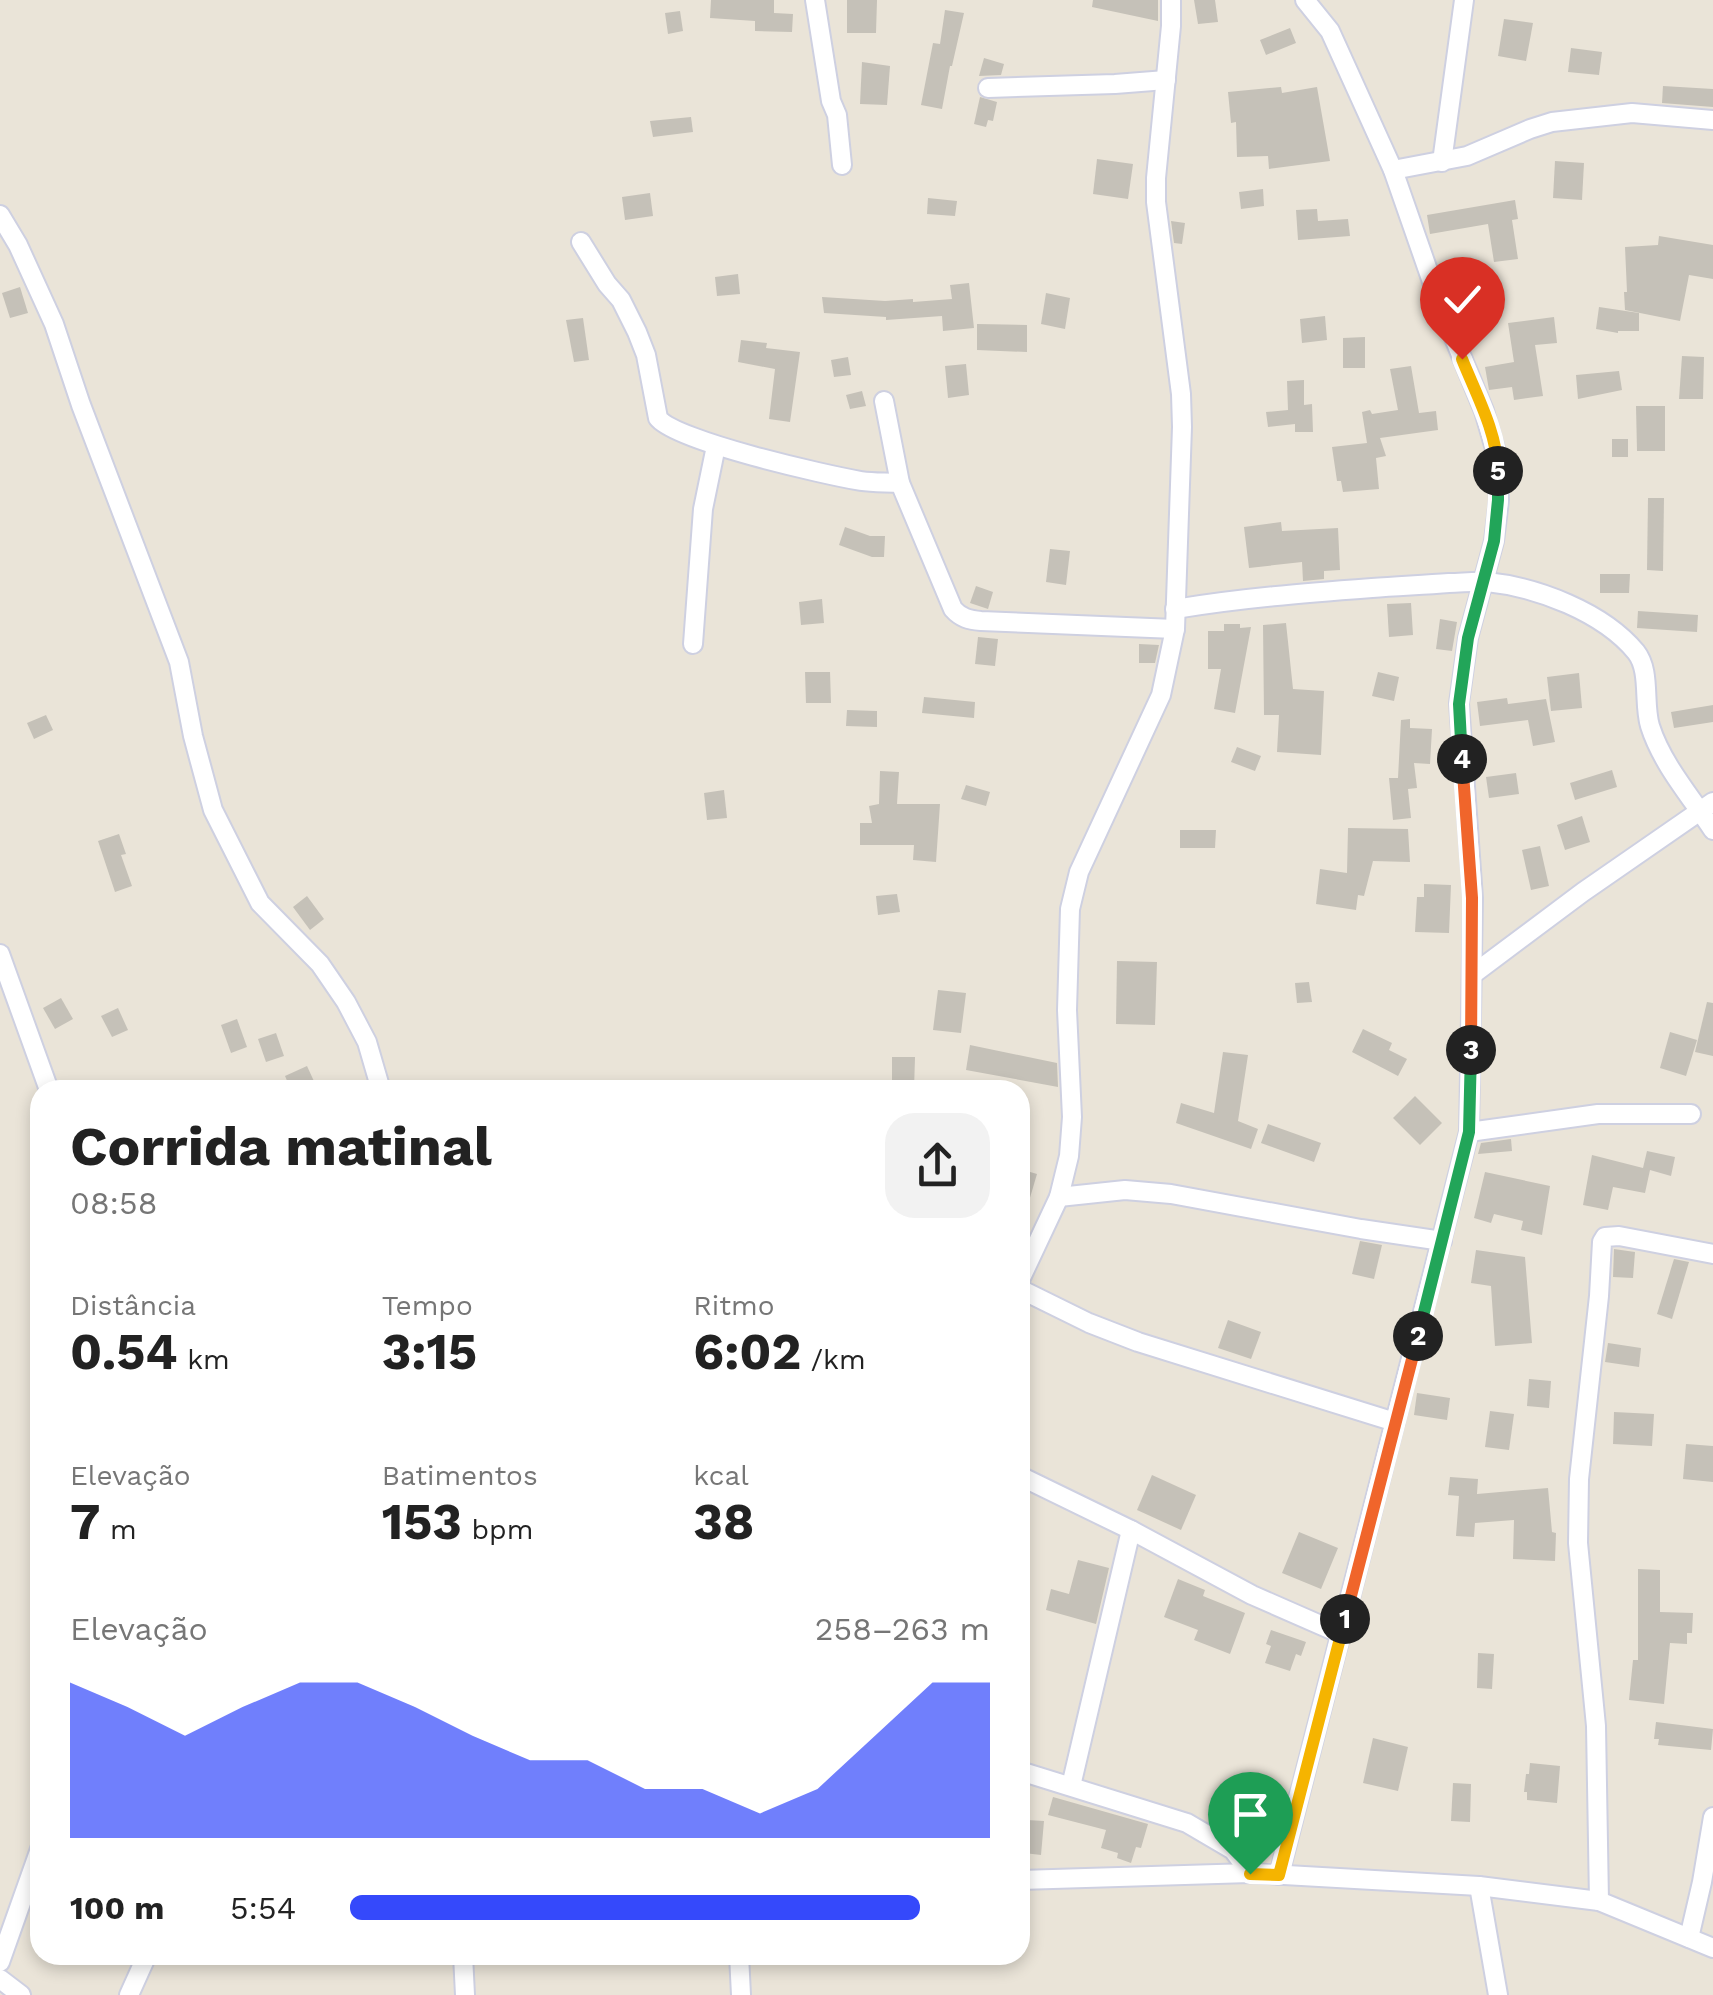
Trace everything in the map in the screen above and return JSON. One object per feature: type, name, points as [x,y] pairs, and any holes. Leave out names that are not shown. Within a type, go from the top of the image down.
[{"type":"street","points":[[816,0],[842,165]]},
{"type":"street","points":[[1030,1259],[1059,1197],[1070,1156],[1070,909],[1079,872],[1161,695],[1175,630],[1181,394],[1156,202],[1171,0]]},
{"type":"street","points":[[1279,1875],[1469,1132],[1472,898],[1459,704],[1468,638],[1494,541],[1498,456],[1392,170],[1330,31],[1306,0]]},
{"type":"street","points":[[1442,162],[1464,0]]},
{"type":"street","points":[[988,88],[1166,80]]},
{"type":"street","points":[[1392,170],[1467,156],[1552,122],[1632,113],[1713,120]]},
{"type":"street","points":[[0,215],[54,324],[179,662],[212,810],[260,904],[320,964],[346,1002],[367,1042],[378,1080]]},
{"type":"street","points":[[581,242],[606,284],[621,300],[637,332],[662,424],[716,446],[863,481],[900,483]]},
{"type":"street","points":[[884,402],[900,483],[953,609],[963,618],[1175,630]]},
{"type":"street","points":[[692,644],[702,510],[716,446]]},
{"type":"street","points":[[1175,609],[1264,596],[1484,582],[1553,598],[1591,616],[1636,652],[1642,662],[1646,706],[1656,741],[1677,777],[1707,806],[1713,830]]},
{"type":"street","points":[[1472,975],[1707,806]]},
{"type":"street","points":[[0,954],[45,1080]]},
{"type":"street","points":[[1469,1132],[1598,1114],[1691,1114]]},
{"type":"street","points":[[1059,1197],[1125,1190],[1171,1194],[1442,1241]]},
{"type":"street","points":[[1598,1901],[1596,1726],[1578,1543],[1579,1479],[1602,1242],[1605,1237],[1619,1236],[1713,1254]]},
{"type":"street","points":[[1030,1294],[1138,1342],[1396,1422]]},
{"type":"street","points":[[1030,1481],[1252,1595],[1341,1634]]},
{"type":"street","points":[[1072,1786],[1131,1530]]},
{"type":"street","points":[[1030,1774],[1187,1823],[1233,1850],[1250,1874]]},
{"type":"street","points":[[1689,1938],[1713,1817]]},
{"type":"street","points":[[1030,1880],[1250,1874],[1479,1886],[1598,1901],[1713,1948]]},
{"type":"street","points":[[0,1962],[30,1876]]},
{"type":"street","points":[[1479,1886],[1498,1995]]},
{"type":"street","points":[[129,1995],[142,1965]]},
{"type":"street","points":[[464,1965],[465,1995]]},
{"type":"street","points":[[740,1965],[741,1995]]},
{"type":"street","points":[[0,1979],[21,1995]]},
{"type":"building","points":[[711,0],[774,0],[774,13],[793,14],[792,32],[755,31],[755,21],[710,18]]},
{"type":"building","points":[[847,0],[877,0],[876,33],[847,33]]},
{"type":"building","points":[[1093,0],[1158,0],[1158,21],[1092,7]]},
{"type":"building","points":[[1194,0],[1215,0],[1218,22],[1198,24]]},
{"type":"building","points":[[945,10],[964,13],[942,109],[921,105],[933,43],[940,44]]},
{"type":"building","points":[[680,11],[683,31],[668,34],[665,13]]},
{"type":"building","points":[[1504,19],[1533,23],[1526,61],[1498,56]]},
{"type":"building","points":[[1290,28],[1296,43],[1266,55],[1260,40]]},
{"type":"building","points":[[1571,48],[1602,52],[1599,75],[1568,72]]},
{"type":"building","points":[[984,58],[1004,64],[1001,75],[979,76]]},
{"type":"building","points":[[862,62],[890,66],[887,105],[860,104]]},
{"type":"building","points":[[1663,86],[1713,89],[1713,107],[1662,103]]},
{"type":"building","points":[[1281,87],[1282,93],[1317,87],[1330,161],[1269,169],[1268,156],[1237,157],[1236,122],[1231,123],[1228,92]]},
{"type":"building","points":[[980,97],[997,102],[993,121],[988,120],[986,127],[974,124]]},
{"type":"building","points":[[691,117],[693,132],[653,137],[650,121]]},
{"type":"building","points":[[1097,159],[1133,164],[1128,199],[1093,194]]},
{"type":"building","points":[[1555,161],[1584,163],[1582,200],[1553,198]]},
{"type":"building","points":[[1263,189],[1264,206],[1241,209],[1239,192]]},
{"type":"building","points":[[650,193],[653,216],[625,220],[622,197]]},
{"type":"building","points":[[928,198],[957,201],[955,216],[927,214]]},
{"type":"building","points":[[1515,200],[1518,219],[1512,220],[1518,259],[1494,262],[1488,224],[1430,234],[1427,215]]},
{"type":"building","points":[[1317,209],[1318,221],[1348,219],[1350,236],[1298,240],[1296,210]]},
{"type":"building","points":[[1171,221],[1185,223],[1182,244],[1174,243]]},
{"type":"building","points":[[1659,236],[1713,245],[1713,279],[1689,275],[1680,321],[1625,310],[1625,247],[1658,245]]},
{"type":"building","points":[[738,274],[740,294],[717,296],[715,277]]},
{"type":"building","points":[[969,283],[974,328],[943,331],[942,316],[886,320],[824,313],[822,297],[913,302],[952,299],[950,285]]},
{"type":"building","points":[[20,287],[28,313],[10,318],[2,293]]},
{"type":"building","points":[[1046,293],[1070,298],[1065,329],[1041,324]]},
{"type":"building","points":[[1599,307],[1639,313],[1639,331],[1596,329]]},
{"type":"building","points":[[1325,316],[1327,340],[1302,343],[1300,319]]},
{"type":"building","points":[[1554,317],[1557,343],[1535,345],[1543,396],[1514,400],[1512,387],[1489,390],[1485,367],[1514,362],[1508,323]]},
{"type":"building","points":[[583,318],[589,360],[574,362],[566,320]]},
{"type":"building","points":[[977,324],[1027,325],[1027,352],[977,350]]},
{"type":"building","points":[[1365,337],[1365,368],[1343,368],[1343,338]]},
{"type":"building","points":[[741,340],[800,352],[790,422],[769,419],[775,369],[738,362]]},
{"type":"building","points":[[1682,356],[1704,357],[1703,399],[1679,399]]},
{"type":"building","points":[[848,357],[851,375],[834,377],[831,360]]},
{"type":"building","points":[[966,364],[969,395],[948,398],[945,366]]},
{"type":"building","points":[[1411,366],[1419,413],[1436,411],[1438,430],[1380,438],[1386,456],[1376,458],[1379,489],[1343,492],[1341,481],[1337,481],[1332,447],[1367,443],[1362,412],[1398,410],[1390,369]]},
{"type":"building","points":[[1619,371],[1622,390],[1578,399],[1576,375]]},
{"type":"building","points":[[1304,380],[1304,405],[1312,404],[1313,432],[1295,432],[1295,424],[1268,427],[1266,412],[1288,410],[1287,381]]},
{"type":"building","points":[[862,391],[866,406],[850,409],[846,395]]},
{"type":"building","points":[[1636,406],[1665,406],[1665,451],[1637,451]]},
{"type":"building","points":[[1612,439],[1628,439],[1628,457],[1612,457]]},
{"type":"building","points":[[1648,498],[1664,498],[1663,571],[1647,570]]},
{"type":"building","points":[[1281,522],[1282,531],[1338,528],[1340,570],[1324,571],[1324,579],[1303,581],[1302,562],[1249,568],[1244,527]]},
{"type":"building","points":[[845,527],[870,536],[885,536],[884,557],[872,557],[839,545]]},
{"type":"building","points":[[1050,549],[1070,551],[1066,585],[1046,582]]},
{"type":"building","points":[[1600,574],[1630,574],[1629,593],[1600,593]]},
{"type":"building","points":[[976,586],[993,592],[988,609],[970,603]]},
{"type":"building","points":[[822,599],[824,623],[801,625],[799,602]]},
{"type":"building","points":[[1411,603],[1413,635],[1389,637],[1387,604]]},
{"type":"building","points":[[1638,611],[1698,615],[1697,632],[1637,628]]},
{"type":"building","points":[[1440,619],[1457,622],[1452,651],[1436,649]]},
{"type":"building","points":[[1286,623],[1293,689],[1324,691],[1321,755],[1277,752],[1279,715],[1264,715],[1263,625]]},
{"type":"building","points":[[1224,624],[1251,627],[1235,713],[1214,709],[1221,669],[1208,669],[1208,631],[1224,631]]},
{"type":"building","points":[[978,637],[998,639],[995,666],[975,664]]},
{"type":"building","points":[[1139,644],[1159,645],[1155,663],[1139,663]]},
{"type":"building","points":[[805,672],[830,672],[831,703],[806,703]]},
{"type":"building","points":[[1378,672],[1399,677],[1394,701],[1372,696]]},
{"type":"building","points":[[1579,673],[1582,708],[1551,711],[1547,677]]},
{"type":"building","points":[[924,697],[975,702],[974,718],[922,713]]},
{"type":"building","points":[[1507,698],[1508,704],[1546,699],[1555,742],[1533,746],[1528,720],[1480,726],[1477,702]]},
{"type":"building","points":[[1713,705],[1713,722],[1674,728],[1671,712]]},
{"type":"building","points":[[847,710],[877,711],[877,727],[846,726]]},
{"type":"building","points":[[46,715],[53,730],[34,739],[27,723]]},
{"type":"building","points":[[1410,719],[1410,728],[1432,729],[1430,764],[1414,763],[1417,788],[1408,789],[1411,818],[1393,820],[1389,778],[1398,778],[1401,720]]},
{"type":"building","points":[[1237,747],[1261,756],[1255,771],[1231,762]]},
{"type":"building","points":[[1612,770],[1617,787],[1575,800],[1570,783]]},
{"type":"building","points":[[880,771],[899,772],[897,804],[940,804],[936,862],[913,860],[914,845],[860,845],[860,823],[872,823],[869,806],[879,804]]},
{"type":"building","points":[[1516,773],[1519,794],[1489,798],[1486,777]]},
{"type":"building","points":[[966,785],[990,792],[986,806],[961,799]]},
{"type":"building","points":[[724,790],[727,818],[707,820],[704,793]]},
{"type":"building","points":[[1582,816],[1590,842],[1565,850],[1557,825]]},
{"type":"building","points":[[1348,828],[1408,829],[1410,862],[1373,861],[1364,896],[1358,895],[1356,910],[1316,904],[1320,869],[1347,873]]},
{"type":"building","points":[[1180,830],[1216,830],[1215,848],[1180,848]]},
{"type":"building","points":[[119,834],[126,854],[121,855],[132,886],[115,892],[98,841]]},
{"type":"building","points":[[1540,846],[1549,886],[1531,890],[1522,850]]},
{"type":"building","points":[[1424,884],[1451,885],[1449,933],[1415,932],[1417,897],[1424,897]]},
{"type":"building","points":[[897,894],[900,912],[878,915],[876,896]]},
{"type":"building","points":[[307,896],[324,919],[310,930],[293,907]]},
{"type":"building","points":[[1117,961],[1157,962],[1155,1025],[1116,1024]]},
{"type":"building","points":[[1309,982],[1312,1002],[1297,1003],[1295,983]]},
{"type":"building","points":[[938,990],[966,993],[961,1033],[933,1030]]},
{"type":"building","points":[[61,998],[73,1019],[55,1029],[43,1008]]},
{"type":"building","points":[[1707,1002],[1713,1003],[1713,1056],[1695,1052]]},
{"type":"building","points":[[118,1008],[128,1030],[112,1037],[101,1016]]},
{"type":"building","points":[[237,1019],[247,1047],[231,1053],[221,1025]]},
{"type":"building","points":[[1363,1029],[1392,1043],[1389,1050],[1407,1059],[1398,1076],[1352,1052]]},
{"type":"building","points":[[1670,1032],[1697,1040],[1686,1076],[1660,1068]]},
{"type":"building","points":[[276,1033],[284,1056],[266,1062],[258,1039]]},
{"type":"building","points":[[970,1045],[1057,1063],[1058,1087],[1030,1080],[966,1070]]},
{"type":"building","points":[[1223,1052],[1248,1055],[1238,1121],[1258,1129],[1251,1149],[1176,1123],[1181,1103],[1214,1113]]},
{"type":"building","points":[[892,1057],[915,1057],[914,1080],[892,1080]]},
{"type":"building","points":[[307,1066],[313,1080],[287,1080],[285,1076]]},
{"type":"building","points":[[1415,1096],[1442,1123],[1420,1145],[1393,1118]]},
{"type":"building","points":[[1268,1124],[1321,1143],[1314,1162],[1261,1143]]},
{"type":"building","points":[[1511,1139],[1512,1151],[1478,1154],[1481,1143]]},
{"type":"building","points":[[1647,1151],[1675,1157],[1671,1176],[1650,1170],[1645,1193],[1613,1187],[1608,1210],[1583,1205],[1592,1155],[1643,1168]]},
{"type":"building","points":[[1030,1172],[1037,1174],[1030,1198]]},
{"type":"building","points":[[1485,1172],[1550,1186],[1542,1235],[1521,1230],[1523,1221],[1494,1214],[1491,1223],[1474,1218]]},
{"type":"building","points":[[1360,1241],[1382,1245],[1374,1279],[1352,1274]]},
{"type":"building","points":[[1614,1249],[1635,1252],[1633,1278],[1613,1277]]},
{"type":"building","points":[[1476,1250],[1525,1257],[1532,1343],[1495,1346],[1491,1286],[1471,1283]]},
{"type":"building","points":[[1674,1259],[1689,1262],[1672,1319],[1657,1314]]},
{"type":"building","points":[[1228,1320],[1261,1332],[1251,1359],[1218,1348]]},
{"type":"building","points":[[1608,1343],[1641,1348],[1639,1367],[1605,1362]]},
{"type":"building","points":[[1529,1379],[1551,1381],[1549,1408],[1527,1406]]},
{"type":"building","points":[[1417,1393],[1450,1398],[1447,1420],[1414,1415]]},
{"type":"building","points":[[1490,1411],[1514,1414],[1509,1450],[1485,1447]]},
{"type":"building","points":[[1614,1412],[1654,1414],[1652,1446],[1613,1444]]},
{"type":"building","points":[[1686,1444],[1713,1446],[1713,1482],[1683,1479]]},
{"type":"building","points":[[1152,1475],[1196,1495],[1181,1530],[1137,1510]]},
{"type":"building","points":[[1450,1477],[1478,1479],[1477,1494],[1548,1488],[1552,1532],[1556,1533],[1555,1561],[1513,1559],[1514,1520],[1475,1523],[1474,1537],[1456,1536],[1459,1496],[1448,1495]]},
{"type":"building","points":[[1299,1532],[1338,1548],[1321,1589],[1282,1573]]},
{"type":"building","points":[[1078,1560],[1109,1568],[1096,1624],[1046,1610],[1051,1589],[1069,1594]]},
{"type":"building","points":[[1638,1569],[1660,1570],[1660,1612],[1693,1613],[1687,1644],[1670,1643],[1664,1704],[1629,1700],[1633,1660],[1638,1660]]},
{"type":"building","points":[[1178,1579],[1205,1590],[1203,1596],[1245,1613],[1230,1654],[1194,1640],[1198,1630],[1164,1617]]},
{"type":"building","points":[[1271,1630],[1306,1642],[1290,1671],[1265,1663]]},
{"type":"building","points":[[1478,1653],[1494,1654],[1492,1689],[1477,1688]]},
{"type":"building","points":[[1656,1722],[1713,1729],[1711,1750],[1658,1745],[1659,1739],[1654,1739]]},
{"type":"building","points":[[1373,1738],[1408,1747],[1398,1791],[1363,1783]]},
{"type":"building","points":[[1530,1763],[1560,1766],[1557,1803],[1527,1800],[1524,1792]]},
{"type":"building","points":[[1247,1781],[1274,1790],[1265,1818],[1238,1809]]},
{"type":"building","points":[[1453,1783],[1471,1784],[1470,1822],[1451,1821]]},
{"type":"building","points":[[1053,1797],[1148,1824],[1141,1848],[1136,1847],[1131,1863],[1117,1858],[1118,1853],[1101,1848],[1106,1830],[1048,1815]]},
{"type":"building","points":[[1030,1820],[1044,1821],[1041,1855],[1030,1854]]},
{"type":"route","points":[[1250,1874],[1279,1875],[1469,1132],[1472,898],[1459,704],[1468,638],[1494,541],[1498,456],[1462,359]]}]
